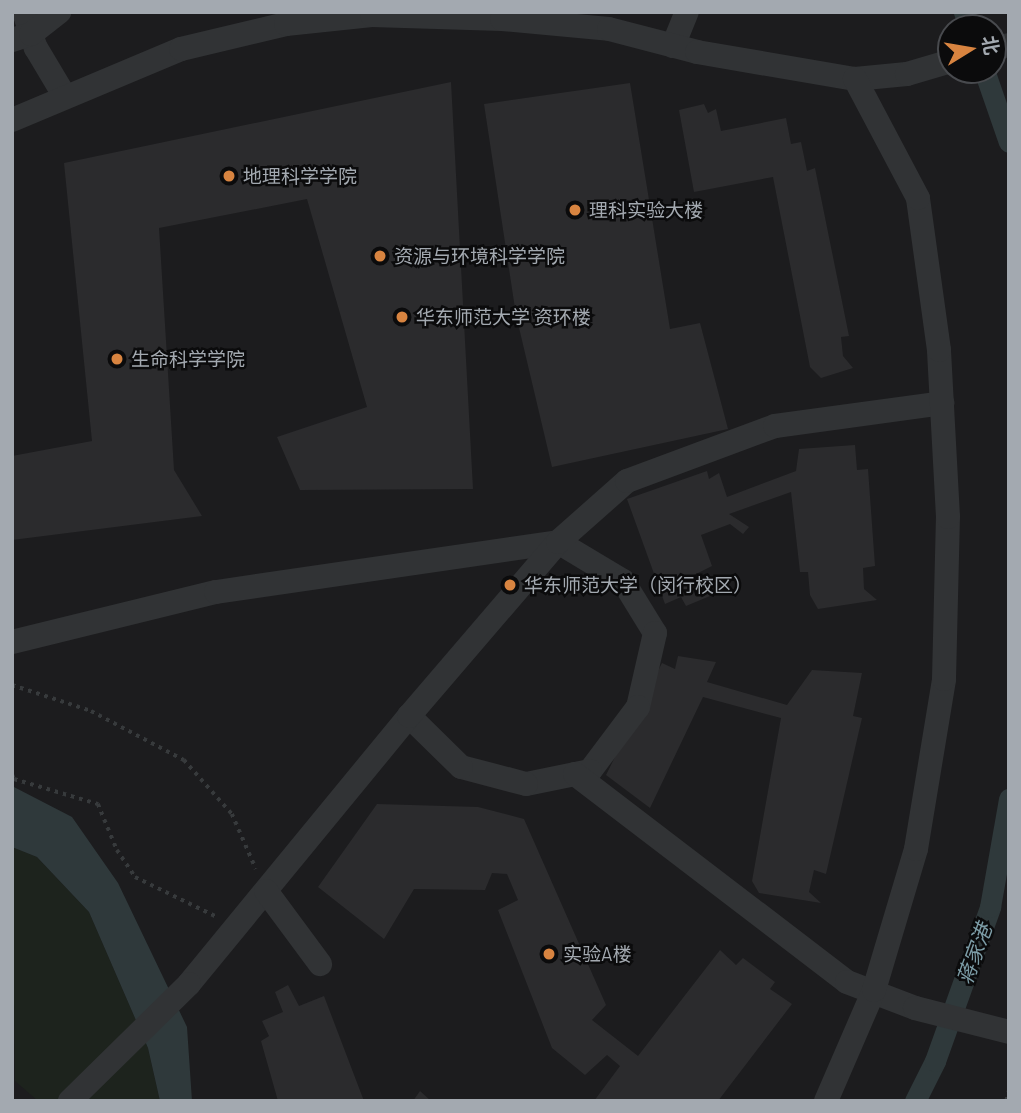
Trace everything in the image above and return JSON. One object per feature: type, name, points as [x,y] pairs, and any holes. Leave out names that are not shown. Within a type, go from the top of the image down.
[{"type":"street","points":[[59,12],[23,29],[64,95]]},
{"type":"street","points":[[673,46],[687,12]]},
{"type":"street","points":[[12,120],[64,95],[181,49],[310,17],[372,15],[502,19],[609,29],[673,46],[855,79],[937,65]]},
{"type":"street","points":[[826,1101],[874,990],[916,849],[944,679],[948,517],[942,403],[918,198],[855,79]]},
{"type":"street","points":[[70,1101],[189,984],[410,716],[558,542],[627,481],[775,426],[942,403]]},
{"type":"street","points":[[12,642],[216,592],[558,542],[623,581],[655,633],[638,707],[590,771],[526,783],[461,767],[410,716]]},
{"type":"street","points":[[575,774],[847,982],[874,990],[915,1008],[1005,1031]]},
{"type":"street","points":[[266,891],[320,964]]},
{"type":"path","points":[[12,685],[91,711],[184,760],[232,814],[266,891]]},
{"type":"path","points":[[12,774],[14,779],[98,804],[117,850],[135,877],[236,927]]},
{"type":"path","points":[[1006,1101],[1009,1090]]},
{"type":"shaded area","name":"华东师范大学（闵行校区）","points":[[12,12],[1009,12],[1009,1101],[12,1101]]},
{"type":"shaded area","points":[[12,786],[72,817],[118,883],[187,1027],[192,1101],[160,1101],[148,1048],[89,912],[37,857],[12,847]]},
{"type":"shaded area","points":[[12,847],[37,857],[89,912],[148,1048],[160,1101],[38,1101],[15,1081]]},
{"type":"building","name":"华东师范大学 资环楼","points":[[451,82],[473,489],[300,490],[277,437],[367,407],[307,199],[159,228],[174,470],[202,516],[12,540],[12,456],[92,441],[64,163]]},
{"type":"building","name":"理科实验大楼","points":[[630,83],[670,329],[700,323],[728,429],[552,467],[516,315],[484,104]]},
{"type":"building","points":[[704,104],[708,113],[716,109],[721,131],[786,118],[791,144],[801,142],[807,171],[815,168],[849,336],[841,337],[843,356],[853,368],[821,378],[810,367],[773,177],[694,192],[679,110]]},
{"type":"building","points":[[855,445],[857,470],[868,469],[875,566],[863,568],[864,589],[877,600],[818,609],[810,595],[808,572],[800,572],[791,492],[729,514],[749,527],[743,534],[730,524],[701,535],[712,566],[694,575],[710,596],[686,606],[681,597],[665,604],[627,499],[707,471],[709,479],[719,473],[727,497],[796,471],[799,449]]},
{"type":"building","points":[[678,656],[716,662],[707,682],[787,705],[812,670],[862,673],[853,716],[862,718],[826,874],[814,870],[809,892],[821,903],[759,893],[752,881],[781,718],[703,697],[650,808],[606,775],[662,663],[675,669]]},
{"type":"building","name":"实验A楼","points":[[377,804],[478,807],[524,819],[606,1005],[592,1020],[638,1056],[720,950],[736,965],[743,958],[775,982],[770,989],[792,1004],[718,1101],[594,1101],[620,1066],[607,1055],[585,1075],[552,1048],[498,910],[518,900],[507,874],[492,873],[485,890],[414,889],[384,939],[318,887]]},
{"type":"building","points":[[288,985],[299,1006],[324,996],[364,1101],[278,1101],[261,1041],[269,1036],[262,1021],[283,1012],[275,992]]},
{"type":"building","points":[[420,1091],[431,1101],[413,1101]]},
{"type":"waterway","name":"蒋家港","points":[[989,84],[1009,142]]},
{"type":"waterway","name":"蒋家港","points":[[915,1101],[935,1061],[990,907],[1009,799]]},
{"type":"place","name":"地理科学学院","points":[[229,176]]},
{"type":"place","name":"理科实验大楼","points":[[575,210]]},
{"type":"place","name":"资源与环境科学学院","points":[[380,256]]},
{"type":"place","name":"华东师范大学 资环楼","points":[[402,317]]},
{"type":"place","name":"生命科学学院","points":[[117,359]]},
{"type":"place","name":"华东师范大学（闵行校区）","points":[[510,585]]},
{"type":"place","name":"实验A楼","points":[[549,954]]}]
